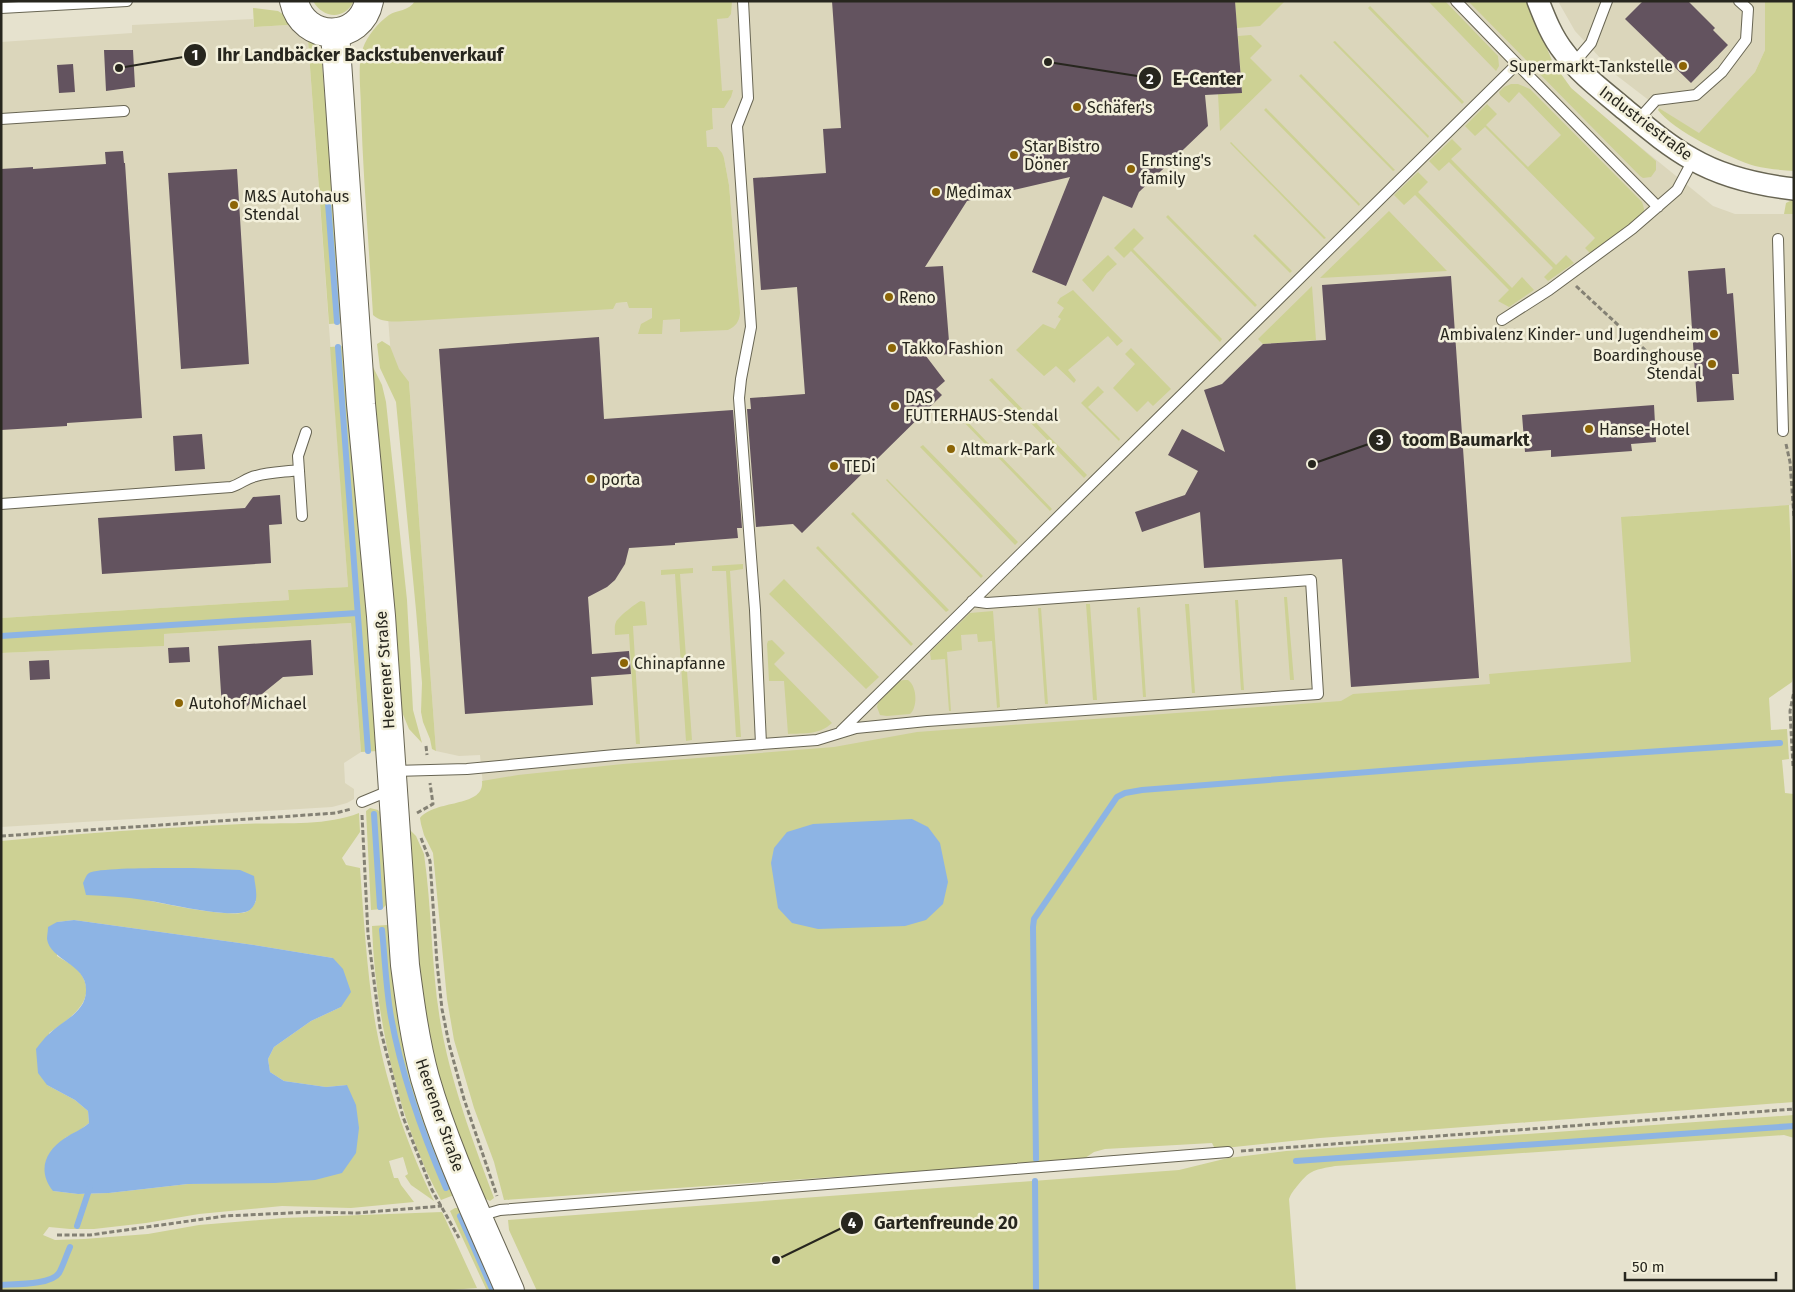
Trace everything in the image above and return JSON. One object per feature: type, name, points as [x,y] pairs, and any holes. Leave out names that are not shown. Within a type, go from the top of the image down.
[{"type":"main road","points":[[294,1],[302,19],[311,27],[322,32],[335,33],[357,24],[365,15],[370,1]]},
{"type":"main road","name":"Heerener Straße","points":[[335,33],[361,404],[381,616],[405,965],[410,1006],[417,1046],[436,1112],[489,1213],[510,1291]]},
{"type":"street","name":"Industriestraße","points":[[1538,1],[1547,24],[1573,64],[1592,82],[1668,144],[1693,160],[1728,176],[1794,189]]},
{"type":"lane","points":[[1,8],[127,1]]},
{"type":"lane","points":[[742,1],[748,98],[737,126],[751,327],[739,398],[755,610],[761,744]]},
{"type":"lane","points":[[1456,1],[1658,207]]},
{"type":"lane","points":[[1573,64],[1591,43],[1607,1]]},
{"type":"lane","points":[[1638,120],[1656,100],[1696,95],[1722,72],[1746,40],[1748,9],[1739,1]]},
{"type":"lane","points":[[840,732],[1517,64]]},
{"type":"lane","points":[[1,120],[124,111]]},
{"type":"lane","points":[[1502,320],[1567,278],[1632,229],[1677,190],[1693,160]]},
{"type":"lane","points":[[1778,239],[1783,431]]},
{"type":"lane","points":[[302,516],[298,456],[306,432]]},
{"type":"lane","points":[[1,504],[231,487],[241,485],[248,478],[256,476],[299,470]]},
{"type":"lane","points":[[362,802],[393,780],[428,770],[467,770],[615,755],[817,740],[840,732],[870,726],[927,721],[1318,694],[1311,580],[987,603],[972,601]]},
{"type":"lane","points":[[489,1213],[1228,1152]]},
{"type":"path","points":[[1567,278],[1657,361]]},
{"type":"path","points":[[1783,431],[1790,462],[1794,516]]},
{"type":"path","points":[[1793,766],[1790,710],[1794,691]]},
{"type":"path","points":[[416,821],[416,814],[433,804],[426,746]]},
{"type":"path","points":[[1,836],[336,813],[350,810],[362,802]]},
{"type":"path","points":[[420,836],[430,861],[442,1009],[455,1071],[492,1178],[489,1213]]},
{"type":"path","points":[[1228,1152],[1794,1109]]},
{"type":"path","points":[[57,1235],[90,1235],[225,1216],[310,1212],[357,1213],[419,1207]]},
{"type":"shaded area","name":"Altmark-Park","points":[[711,1],[1527,1],[1553,63],[1571,88],[1713,206],[1735,214],[1794,214],[1794,505],[1633,516],[1643,688],[483,785],[480,755],[459,756],[436,751],[409,382],[393,383],[388,317],[727,296],[738,291],[729,185],[724,158],[706,147],[706,131],[713,129],[712,108],[717,108]]},
{"type":"shaded area","name":"Supermarkt-Tankstelle","points":[[1562,1],[1765,1],[1765,50],[1755,72],[1699,134],[1659,108],[1616,75],[1575,31],[1559,3]]},
{"type":"shaded area","points":[[253,19],[254,27],[288,25],[308,40],[348,587],[288,590],[289,600],[1,618],[1,42],[132,33],[132,25]]},
{"type":"shaded area","name":"Autohof Michael","points":[[351,623],[361,752],[344,763],[345,783],[354,789],[354,799],[332,807],[1,827],[1,653],[163,646],[164,634]]},
{"type":"green space","points":[[313,1],[354,1],[345,12],[334,15],[322,11]]},
{"type":"green space","points":[[415,1],[732,1],[731,14],[728,18],[717,19],[722,91],[733,90],[724,108],[712,108],[713,129],[706,131],[707,147],[717,147],[722,153],[729,185],[740,313],[735,325],[728,330],[680,332],[680,319],[663,320],[662,334],[638,334],[641,324],[652,318],[652,308],[629,308],[627,302],[616,303],[613,309],[411,321],[386,321],[373,315],[363,160],[360,62],[365,43],[377,26],[392,13],[406,9]]},
{"type":"green space","points":[[1235,1],[1285,1],[1260,26],[1237,28]]},
{"type":"green space","points":[[1428,1],[1445,1],[1498,56],[1499,66],[1496,71]]},
{"type":"green space","points":[[1468,1],[1527,1],[1553,63],[1571,88],[1656,161],[1656,170],[1651,177],[1643,178],[1640,176]]},
{"type":"green space","points":[[1765,1],[1794,1],[1794,171],[1760,167],[1732,157],[1689,135],[1665,118],[1658,110],[1659,108],[1699,133],[1755,72],[1765,50]]},
{"type":"green space","points":[[1370,6],[1464,102],[1462,104],[1368,8]]},
{"type":"green space","points":[[253,8],[278,11],[289,18],[317,46],[322,63],[343,323],[329,324],[308,40],[288,25],[254,27]]},
{"type":"green space","points":[[1251,35],[1262,46],[1250,58],[1272,80],[1220,131],[1218,94],[1242,92],[1238,36]]},
{"type":"green space","points":[[1335,41],[1429,136],[1428,138],[1333,42]]},
{"type":"green space","points":[[1301,74],[1395,170],[1393,171],[1299,76]]},
{"type":"green space","points":[[1518,84],[1530,89],[1642,202],[1644,211],[1640,219],[1590,253],[1585,248],[1595,238],[1485,127],[1475,136],[1465,126],[1487,104],[1497,114],[1486,125],[1528,167],[1561,135],[1519,92],[1509,103],[1500,95],[1499,92],[1504,87]]},
{"type":"green space","points":[[1266,108],[1360,204],[1359,206],[1264,110]]},
{"type":"green space","points":[[1452,139],[1462,149],[1451,159],[1556,265],[1566,255],[1574,263],[1548,281],[1544,277],[1553,268],[1449,162],[1439,171],[1429,161]]},
{"type":"green space","points":[[1231,142],[1326,238],[1324,239]]},
{"type":"green space","points":[[1418,172],[1428,182],[1418,192],[1512,288],[1522,277],[1534,290],[1509,307],[1498,301],[1509,290],[1415,195],[1404,205],[1394,195]]},
{"type":"green space","points":[[1794,199],[1794,214],[1784,214],[1786,203]]},
{"type":"green space","points":[[1389,211],[1447,271],[1320,278]]},
{"type":"green space","points":[[1168,215],[1257,305],[1255,307],[1166,217]]},
{"type":"green space","points":[[1134,228],[1144,238],[1133,249],[1222,339],[1220,342],[1131,251],[1124,258],[1114,248]]},
{"type":"green space","points":[[1255,234],[1292,271],[1290,273],[1253,236]]},
{"type":"green space","points":[[1108,255],[1117,264],[1107,273],[1093,292],[1082,280]]},
{"type":"green space","points":[[1312,286],[1316,340],[1263,344],[1258,339]]},
{"type":"green space","points":[[1073,290],[1123,341],[1117,346],[1108,336],[1068,370],[1076,380],[1074,383],[1056,366],[1044,376],[1016,350],[1043,324],[1055,329],[1061,319],[1058,317],[1064,308],[1057,303],[1060,298]]},
{"type":"green space","points":[[382,341],[390,346],[399,369],[409,382],[436,751],[432,749],[421,712],[422,683],[396,402],[380,368],[377,344]]},
{"type":"green space","points":[[344,346],[348,349],[378,751],[361,752],[351,623],[164,634],[164,646],[1,653],[1,618],[289,600],[288,590],[348,587],[330,347]]},
{"type":"green space","points":[[1131,348],[1171,389],[1153,406],[1148,401],[1137,412],[1113,388],[1135,364],[1125,354]]},
{"type":"green space","points":[[372,365],[382,385],[386,402],[407,600],[413,710],[422,743],[409,729],[402,712],[393,593],[384,525]]},
{"type":"green space","points":[[992,378],[1087,475],[1084,478],[989,380]]},
{"type":"green space","points":[[1098,386],[1104,392],[1088,407],[1120,439],[1119,441],[1081,403]]},
{"type":"green space","points":[[957,411],[1052,509],[1050,511],[955,413]]},
{"type":"green space","points":[[923,445],[1018,542],[1015,545],[920,447]]},
{"type":"green space","points":[[886,480],[983,576],[981,578]]},
{"type":"green space","points":[[1789,505],[1794,673],[1792,682],[1769,698],[1771,730],[1787,729],[1789,759],[1782,760],[1785,793],[1794,794],[1794,1102],[1320,1138],[1215,1149],[1212,1143],[1105,1149],[1094,1152],[1085,1158],[1021,1164],[504,1200],[494,1162],[474,1108],[454,1040],[447,999],[433,853],[424,835],[420,818],[427,812],[437,808],[476,796],[481,790],[482,781],[518,775],[623,764],[834,747],[917,732],[1341,701],[1353,694],[1490,684],[1489,674],[1631,662],[1621,517]]},
{"type":"green space","points":[[853,512],[949,610],[946,612],[851,514]]},
{"type":"green space","points":[[818,546],[913,644],[911,646],[816,548]]},
{"type":"green space","points":[[743,564],[743,569],[730,571],[741,737],[736,737],[726,571],[712,571],[712,566]]},
{"type":"green space","points":[[693,568],[693,573],[680,574],[692,740],[686,741],[675,574],[661,575],[661,570]]},
{"type":"green space","points":[[784,579],[879,677],[866,689],[769,594]]},
{"type":"green space","points":[[1284,597],[1287,597],[1294,680],[1290,680]]},
{"type":"green space","points":[[1235,600],[1238,600],[1244,690],[1241,690]]},
{"type":"green space","points":[[641,601],[645,602],[647,625],[633,626],[640,744],[636,744],[629,634],[615,635],[615,627],[620,617]]},
{"type":"green space","points":[[1086,604],[1090,604],[1097,700],[1093,700]]},
{"type":"green space","points":[[1185,604],[1189,604],[1195,693],[1192,693]]},
{"type":"green space","points":[[1140,607],[1146,697],[1143,697],[1137,608]]},
{"type":"green space","points":[[1038,608],[1041,608],[1048,704],[1045,704]]},
{"type":"green space","points":[[993,611],[1000,707],[997,708],[992,641],[978,642],[977,634],[961,635],[962,650],[947,652],[951,711],[949,711],[945,659],[931,660],[930,653],[970,613]]},
{"type":"green space","points":[[772,640],[785,653],[774,664],[832,723],[822,730],[811,733],[788,734],[784,681],[769,681],[767,644],[768,641]]},
{"type":"green space","points":[[908,680],[911,683],[915,692],[913,711],[910,714],[880,715],[877,707],[878,703],[899,681]]},
{"type":"green space","points":[[370,808],[378,810],[383,816],[389,902],[382,909],[371,910],[366,811]]},
{"type":"green space","points":[[359,813],[360,832],[342,858],[346,865],[360,868],[370,988],[386,1072],[399,1116],[434,1201],[411,1185],[405,1176],[408,1174],[403,1157],[389,1161],[394,1178],[398,1178],[414,1202],[351,1208],[282,1206],[199,1214],[94,1229],[49,1227],[43,1235],[55,1240],[84,1239],[148,1234],[199,1225],[283,1218],[442,1212],[477,1288],[437,1291],[1,1291],[1,841],[181,827],[316,822]],"holes":[[[146,900],[256,901],[252,908],[246,912],[226,913],[197,910]],[[74,920],[333,958],[341,1007],[311,1021],[274,1047],[268,1059],[270,1072],[284,1081],[326,1087],[347,1085],[215,1183],[188,1184],[109,1193],[78,1194],[53,1191],[65,1138],[89,1123],[88,1111],[75,1100],[47,1085],[49,1033],[74,1014],[85,998],[84,979],[77,969],[57,956],[57,922]]]},
{"type":"green space","points":[[410,830],[416,836],[424,854],[437,999],[444,1043],[463,1110],[494,1198],[490,1201],[484,1198],[436,1078],[415,945]]},
{"type":"green space","points":[[387,925],[390,927],[454,1195],[441,1200],[412,1136],[401,1102],[384,1031],[374,960],[372,926]]},
{"type":"green space","points":[[1794,1115],[1794,1138],[1784,1135],[1335,1166],[1318,1170],[1310,1173],[1303,1180],[1289,1199],[1296,1291],[537,1291],[509,1230],[508,1220],[1179,1170],[1228,1158],[1286,1151]]},
{"type":"green space","points":[[459,1208],[501,1291],[487,1291],[450,1211]]},
{"type":"water","points":[[912,819],[928,827],[940,843],[948,882],[943,904],[926,920],[905,926],[818,929],[792,923],[778,908],[771,863],[774,848],[787,832],[813,824]]},
{"type":"water","points":[[138,868],[240,870],[254,876],[256,893],[254,906],[244,912],[232,913],[200,910],[154,901],[86,895],[83,883],[89,873],[96,871]]},
{"type":"water","points":[[74,920],[333,958],[343,969],[351,992],[341,1007],[311,1021],[274,1047],[268,1059],[270,1072],[284,1081],[326,1087],[347,1085],[356,1105],[359,1128],[356,1153],[342,1173],[315,1180],[275,1183],[188,1184],[109,1193],[78,1194],[53,1191],[48,1184],[44,1169],[48,1155],[58,1143],[89,1123],[88,1111],[75,1100],[47,1085],[38,1073],[36,1049],[47,1036],[73,1015],[83,1004],[86,989],[84,981],[74,968],[54,952],[47,939],[48,927],[57,922]]},
{"type":"building","points":[[832,1],[1235,1],[1242,93],[1205,95],[1208,126],[1139,192],[1132,208],[1103,196],[1066,286],[1032,272],[1070,177],[967,201],[925,267],[943,266],[950,354],[926,356],[945,381],[936,389],[942,395],[802,533],[793,524],[756,527],[747,409],[751,409],[750,398],[805,394],[797,287],[761,290],[753,178],[826,173],[823,129],[841,128]]},
{"type":"building","points":[[1643,1],[1688,1],[1715,28],[1713,30],[1728,45],[1691,83],[1625,19]]},
{"type":"building","points":[[104,50],[133,50],[135,87],[106,91]]},
{"type":"building","points":[[73,64],[75,92],[59,93],[57,65]]},
{"type":"building","points":[[123,151],[142,418],[67,423],[67,426],[1,430],[1,169],[33,167],[33,169],[106,164],[105,152]]},
{"type":"building","points":[[237,169],[249,364],[181,369],[168,173]]},
{"type":"building","name":"Ambivalenz Kinder- und Jugendheim","points":[[1725,268],[1727,294],[1733,293],[1739,374],[1732,374],[1734,400],[1697,402],[1688,271]]},
{"type":"building","points":[[1451,276],[1479,678],[1351,687],[1342,559],[1204,568],[1200,512],[1142,532],[1135,512],[1185,495],[1198,471],[1168,455],[1182,429],[1225,452],[1204,390],[1222,384],[1263,344],[1326,340],[1322,285]]},
{"type":"building","name":"porta","points":[[599,337],[604,419],[733,410],[742,528],[737,528],[738,538],[629,548],[625,564],[615,580],[607,587],[588,597],[592,654],[629,651],[631,674],[591,677],[593,705],[465,714],[439,349]]},
{"type":"building","name":"Hanse-Hotel","points":[[1654,405],[1656,442],[1631,444],[1632,451],[1551,457],[1551,450],[1525,452],[1522,415]]},
{"type":"building","points":[[202,434],[205,469],[175,471],[173,436]]},
{"type":"building","points":[[280,495],[282,524],[269,525],[271,563],[102,574],[98,518],[245,508],[253,497]]},
{"type":"building","points":[[311,640],[313,675],[283,677],[246,707],[222,708],[218,646]]},
{"type":"building","points":[[189,647],[190,662],[169,663],[168,648]]},
{"type":"building","points":[[49,660],[50,679],[30,680],[29,661]]},
{"type":"waterway","points":[[328,203],[337,322]]},
{"type":"waterway","points":[[338,347],[368,751]]},
{"type":"waterway","points":[[1,636],[357,613]]},
{"type":"waterway","points":[[1036,1159],[1034,919],[1117,797],[1125,793],[1142,790],[1470,764],[1780,743]]},
{"type":"waterway","points":[[374,814],[380,907]]},
{"type":"waterway","points":[[382,930],[389,1006],[401,1061],[421,1126],[446,1188]]},
{"type":"waterway","points":[[1296,1161],[1794,1126]]},
{"type":"waterway","points":[[1035,1181],[1036,1291]]},
{"type":"waterway","points":[[77,1226],[90,1187]]},
{"type":"waterway","points":[[460,1216],[493,1291]]},
{"type":"waterway","points":[[1,1285],[41,1282],[55,1277],[59,1273],[70,1247]]},
{"type":"place","name":"E-Center","points":[[1048,62]]},
{"type":"place","name":"Supermarkt-Tankstelle","points":[[1683,66]]},
{"type":"place","name":"Ihr Landbäcker Backstubenverkauf","points":[[119,68]]},
{"type":"place","name":"Schäfer's","points":[[1077,107]]},
{"type":"place","name":"Star Bistro Döner","points":[[1014,155]]},
{"type":"place","name":"Ernsting's family","points":[[1131,169]]},
{"type":"place","name":"Medimax","points":[[936,192]]},
{"type":"place","name":"M&S Autohaus Stendal","points":[[234,205]]},
{"type":"place","name":"Reno","points":[[889,297]]},
{"type":"place","name":"Ambivalenz Kinder- und Jugendheim","points":[[1714,334]]},
{"type":"place","name":"Takko Fashion","points":[[892,348]]},
{"type":"place","name":"Boardinghouse Stendal","points":[[1712,364]]},
{"type":"place","name":"DAS FUTTERHAUS-Stendal","points":[[895,406]]},
{"type":"place","name":"Hanse-Hotel","points":[[1589,429]]},
{"type":"place","name":"Altmark-Park","points":[[951,449]]},
{"type":"place","name":"toom Baumarkt","points":[[1312,464]]},
{"type":"place","name":"TEDi","points":[[834,466]]},
{"type":"place","name":"porta","points":[[591,479]]},
{"type":"place","name":"Chinapfanne","points":[[624,663]]},
{"type":"place","name":"Autohof Michael","points":[[179,703]]},
{"type":"place","name":"Gartenfreunde 20","points":[[776,1260]]}]
